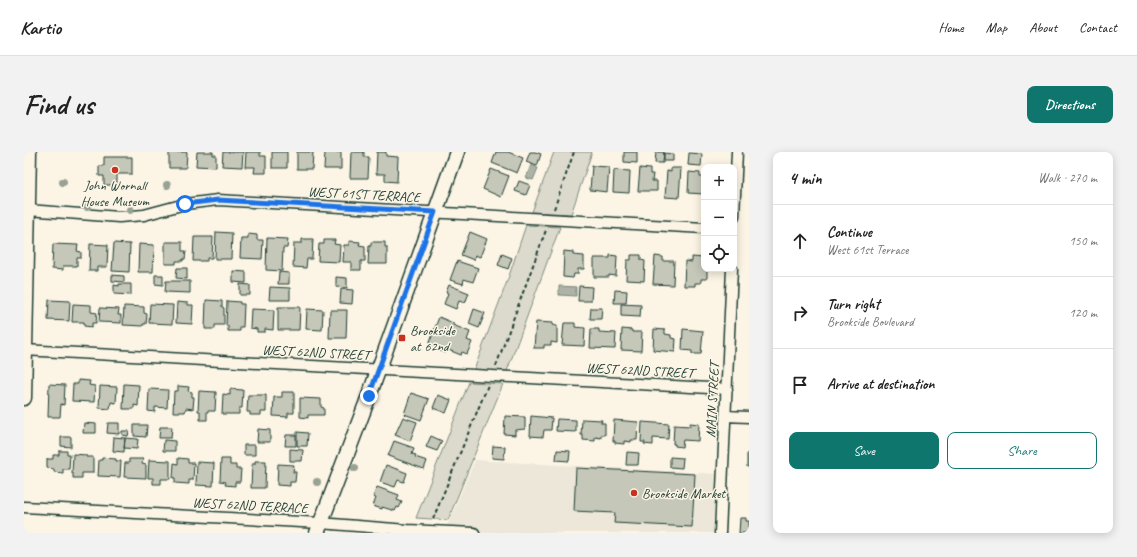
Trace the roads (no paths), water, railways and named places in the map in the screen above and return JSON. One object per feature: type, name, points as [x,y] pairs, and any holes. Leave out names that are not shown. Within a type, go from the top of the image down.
[{"type":"main road","points":[[24,398],[26,211],[29,152]]},
{"type":"main road","points":[[318,528],[379,370],[457,152]]},
{"type":"street","points":[[735,200],[737,152]]},
{"type":"street","name":"WEST 61ST TERRACE","points":[[26,211],[119,217],[144,215],[185,204],[218,200],[701,228]]},
{"type":"street","name":"MAIN STREET","points":[[720,533],[732,272]]},
{"type":"street","name":"WEST 62ND STREET","points":[[24,350],[727,389]]},
{"type":"street","points":[[725,416],[749,417]]},
{"type":"street","name":"WEST 62ND TERRACE","points":[[24,507],[318,528],[474,533]]},
{"type":"place","name":"John Wornall House Museum","points":[[115,170]]},
{"type":"place","name":"Brookside at 62nd","points":[[402,338]]},
{"type":"place","name":"Brookside Market","points":[[634,493]]}]
